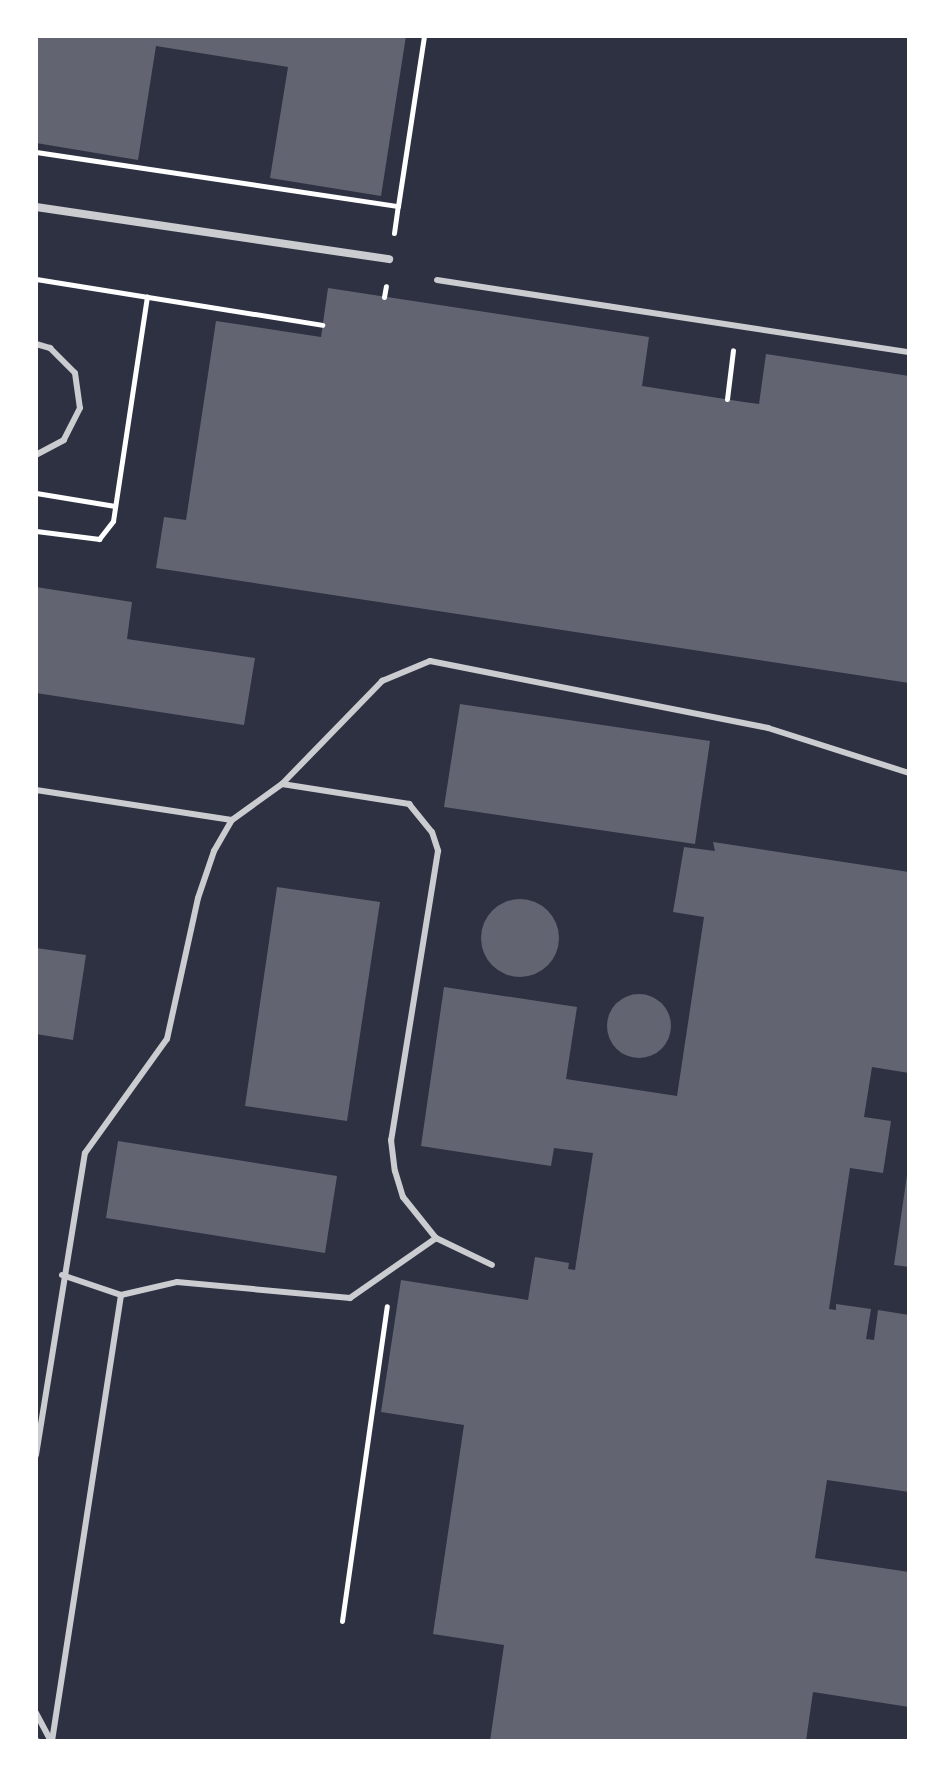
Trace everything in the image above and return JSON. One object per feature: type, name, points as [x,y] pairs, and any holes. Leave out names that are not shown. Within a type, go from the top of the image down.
[{"type":"street","points":[[36,207],[389,259]]},
{"type":"lane","points":[[437,280],[909,352]]},
{"type":"lane","points":[[36,344],[50,348],[75,373],[80,408],[64,440],[36,455]]},
{"type":"lane","points":[[36,1455],[62,1275],[85,1153],[167,1039],[198,898],[232,820],[282,784],[382,681],[430,661],[768,728],[909,773]]},
{"type":"lane","points":[[282,784],[409,804],[432,832],[438,851],[391,1140],[403,1197],[436,1238],[492,1265]]},
{"type":"lane","points":[[36,790],[232,820]]},
{"type":"lane","points":[[62,1275],[121,1295],[177,1282],[350,1298],[436,1238]]},
{"type":"lane","points":[[51,1741],[121,1295]]},
{"type":"lane","points":[[36,1713],[51,1741]]},
{"type":"path","points":[[36,152],[398,206],[424,36]]},
{"type":"path","points":[[36,279],[322,325]]},
{"type":"path","points":[[36,531],[99,539],[113,521],[147,297]]},
{"type":"path","points":[[727,399],[736,326]]},
{"type":"path","points":[[36,493],[115,506]]},
{"type":"path","points":[[342,1621],[388,1298]]},
{"type":"building","points":[[36,36],[406,36],[381,196],[270,178],[288,67],[156,46],[138,160],[36,143]]},
{"type":"building","points":[[328,288],[649,337],[642,386],[744,402],[759,404],[766,354],[909,376],[909,683],[156,568],[164,517],[186,520],[216,321],[321,337]]},
{"type":"building","points":[[36,587],[132,602],[127,639],[255,658],[244,725],[36,693]]},
{"type":"building","points":[[460,704],[710,741],[695,844],[444,807]]},
{"type":"building","points":[[713,842],[909,872],[909,1073],[872,1067],[864,1117],[891,1121],[883,1173],[850,1168],[829,1309],[836,1310],[836,1304],[871,1309],[866,1339],[874,1340],[878,1310],[909,1315],[909,1492],[827,1480],[815,1558],[909,1572],[909,1707],[813,1692],[806,1741],[490,1741],[504,1645],[433,1634],[464,1425],[381,1412],[401,1280],[528,1300],[535,1257],[569,1263],[568,1269],[575,1270],[593,1153],[554,1148],[551,1166],[421,1146],[444,987],[577,1007],[566,1079],[677,1096],[704,917],[673,912],[684,847],[715,851]]},
{"type":"building","points":[[277,887],[380,902],[347,1121],[245,1106]]},
{"type":"building","points":[[520,899],[535,902],[548,910],[556,923],[559,938],[556,953],[548,966],[535,974],[520,977],[505,974],[492,966],[484,953],[481,938],[484,923],[492,910],[505,902]]},
{"type":"building","points":[[36,948],[86,955],[73,1040],[36,1034]]},
{"type":"building","points":[[639,994],[657,1000],[665,1008],[671,1026],[665,1044],[657,1052],[639,1058],[621,1052],[613,1044],[607,1026],[613,1008],[621,1000]]},
{"type":"building","points":[[118,1141],[337,1176],[325,1253],[106,1218]]},
{"type":"building","points":[[909,1175],[909,1267],[894,1265]]}]
